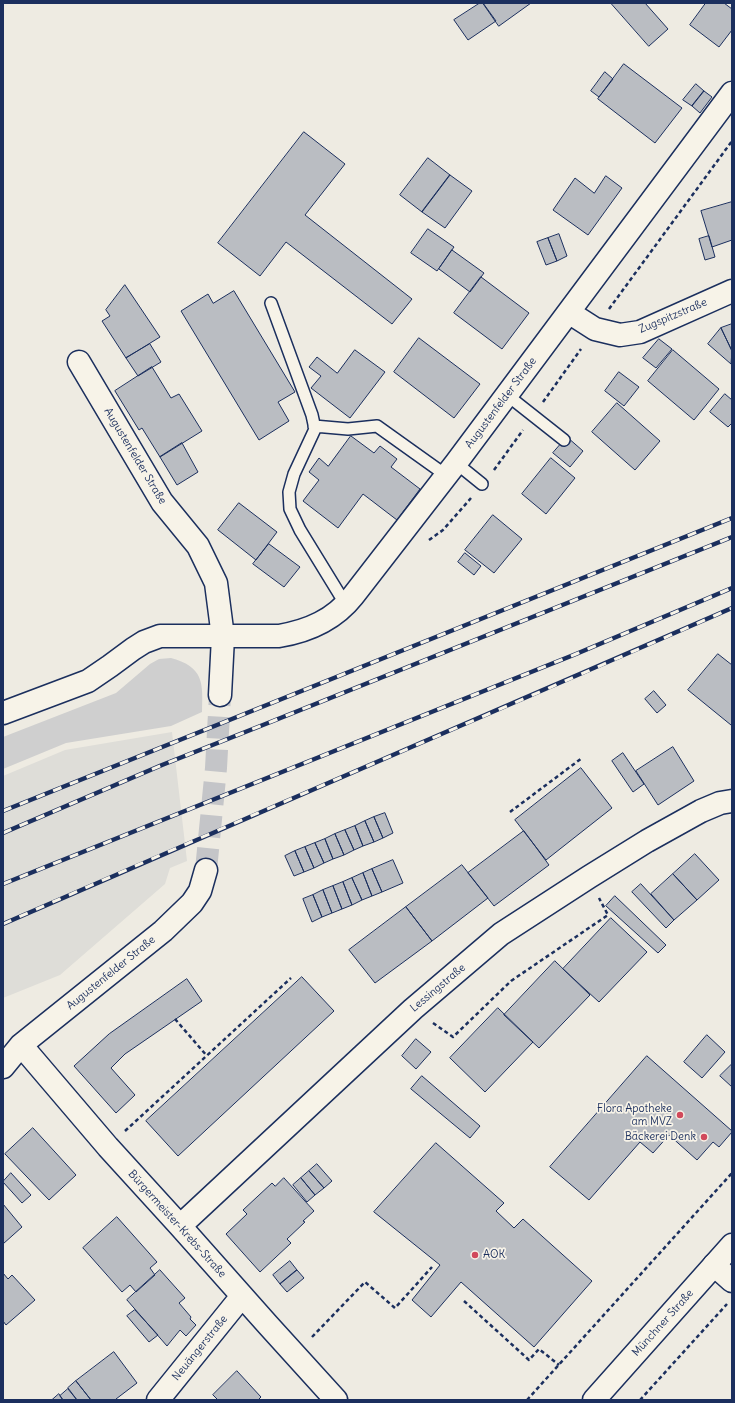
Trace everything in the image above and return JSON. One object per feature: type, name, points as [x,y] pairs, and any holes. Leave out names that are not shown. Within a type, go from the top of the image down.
[{"type":"street","name":"Augustenfelder Straße","points":[[223,637],[279,636],[293,634],[326,621],[346,605],[570,313],[732,93]]},
{"type":"street","name":"Zugspitzstraße","points":[[570,313],[595,328],[620,335],[640,332],[732,291]]},
{"type":"street","name":"Augustenfelder Straße","points":[[79,362],[162,502],[198,546],[216,583],[223,637],[220,695]]},
{"type":"street","points":[[3,714],[88,681],[133,649],[153,638],[160,636],[223,637]]},
{"type":"street","name":"Lessingstraße","points":[[180,1226],[413,1008],[501,934],[647,841],[701,811],[720,803],[732,801]]},
{"type":"street","name":"Augustenfelder Straße","points":[[3,1067],[21,1045],[163,931],[192,903],[200,891],[206,870]]},
{"type":"street","name":"Bürgermeister-Krebs-Straße","points":[[21,1045],[108,1147],[336,1400]]},
{"type":"street","name":"Münchner Straße","points":[[594,1400],[732,1245]]},
{"type":"street","points":[[714,1265],[732,1281]]},
{"type":"street","name":"Neuängerstraße","points":[[158,1400],[242,1296]]},
{"type":"lane","points":[[271,303],[312,415],[315,429],[294,474],[289,492],[290,509],[300,530],[346,605]]},
{"type":"lane","points":[[507,395],[564,440]]},
{"type":"lane","points":[[314,426],[348,429],[377,426],[451,470],[482,484]]},
{"type":"path","points":[[424,543],[443,530],[506,455],[595,328],[732,142]]},
{"type":"path","points":[[510,812],[582,758]]},
{"type":"path","points":[[413,1008],[453,1036],[511,981],[608,915],[589,877]]},
{"type":"path","points":[[108,1147],[291,978]]},
{"type":"path","points":[[175,1019],[207,1056]]},
{"type":"path","points":[[527,1400],[732,1173]]},
{"type":"path","points":[[295,1354],[365,1282],[395,1308],[432,1267]]},
{"type":"path","points":[[640,1400],[732,1299]]},
{"type":"path","points":[[464,1301],[529,1360],[539,1349],[559,1365]]},
{"type":"shaded area","points":[[171,658],[190,666],[196,671],[201,685],[202,712],[171,726],[66,743],[3,769],[3,737],[116,693],[150,664],[159,659]]},
{"type":"shaded area","points":[[172,732],[187,861],[170,868],[165,884],[60,975],[3,998],[3,776],[65,750]]},
{"type":"building","points":[[480,3],[483,3],[496,21],[468,40],[454,20]]},
{"type":"building","points":[[483,3],[531,3],[499,26]]},
{"type":"building","points":[[611,3],[645,3],[668,29],[649,46]]},
{"type":"building","points":[[706,3],[724,3],[732,9],[732,30],[719,47],[690,25]]},
{"type":"building","points":[[624,64],[682,108],[655,143],[598,99]]},
{"type":"building","points":[[605,72],[613,79],[599,97],[591,91]]},
{"type":"building","points":[[696,84],[704,91],[692,106],[683,100]]},
{"type":"building","points":[[704,91],[712,97],[700,113],[692,106]]},
{"type":"building","points":[[304,132],[345,164],[305,215],[412,299],[392,324],[286,242],[260,276],[218,243]]},
{"type":"building","points":[[428,158],[450,175],[422,212],[400,195]]},
{"type":"building","points":[[450,175],[472,191],[445,228],[422,212]]},
{"type":"building","points":[[606,176],[622,188],[588,235],[553,210],[575,178],[594,193]]},
{"type":"building","points":[[732,202],[732,240],[712,247],[701,211]]},
{"type":"building","points":[[428,229],[454,247],[437,271],[411,253]]},
{"type":"building","points":[[559,234],[567,256],[557,261],[548,238]]},
{"type":"building","points":[[709,236],[715,257],[705,260],[699,239]]},
{"type":"building","points":[[548,238],[557,261],[546,265],[537,242]]},
{"type":"building","points":[[452,250],[484,273],[470,292],[439,269]]},
{"type":"building","points":[[481,277],[529,313],[502,349],[454,313]]},
{"type":"building","points":[[125,285],[160,337],[126,358],[102,321],[110,316],[106,310]]},
{"type":"building","points":[[234,291],[295,392],[278,402],[289,421],[259,440],[181,311],[208,294],[213,303]]},
{"type":"building","points":[[732,324],[732,351],[721,328]]},
{"type":"building","points":[[721,328],[732,351],[731,364],[708,344]]},
{"type":"building","points":[[419,338],[480,384],[454,418],[394,372]]},
{"type":"building","points":[[659,339],[672,349],[656,368],[643,358]]},
{"type":"building","points":[[150,344],[161,362],[138,376],[126,358]]},
{"type":"building","points":[[355,350],[385,372],[350,418],[311,388],[321,376],[309,367],[317,357],[337,373]]},
{"type":"building","points":[[673,350],[719,389],[694,420],[648,381]]},
{"type":"building","points":[[152,367],[171,398],[179,394],[202,431],[160,457],[142,428],[139,430],[115,391]]},
{"type":"building","points":[[619,372],[639,387],[624,406],[605,391]]},
{"type":"building","points":[[725,394],[732,400],[732,423],[728,427],[710,412]]},
{"type":"building","points":[[617,403],[660,441],[635,470],[592,432]]},
{"type":"building","points":[[351,436],[374,453],[380,446],[397,459],[391,467],[420,489],[397,520],[363,494],[338,528],[303,501],[319,480],[309,472],[319,458],[328,466]]},
{"type":"building","points":[[567,437],[583,451],[570,467],[553,453]]},
{"type":"building","points":[[182,443],[198,472],[177,485],[160,457]]},
{"type":"building","points":[[551,458],[575,478],[546,514],[522,494]]},
{"type":"building","points":[[239,503],[277,532],[256,560],[218,530]]},
{"type":"building","points":[[493,515],[522,539],[494,573],[465,550]]},
{"type":"building","points":[[269,544],[300,567],[284,587],[253,564]]},
{"type":"building","points":[[465,553],[481,566],[474,575],[458,562]]},
{"type":"building","points":[[718,654],[732,665],[731,725],[688,690]]},
{"type":"building","points":[[654,691],[666,705],[657,713],[645,699]]},
{"type":"building","points":[[673,747],[694,781],[658,805],[636,771]]},
{"type":"building","points":[[623,753],[644,784],[633,792],[612,761]]},
{"type":"building","points":[[581,768],[612,808],[546,860],[515,820]]},
{"type":"building","points":[[385,813],[393,833],[383,838],[374,817]]},
{"type":"building","points":[[374,817],[383,838],[374,842],[365,821]]},
{"type":"building","points":[[365,821],[374,842],[363,846],[355,826]]},
{"type":"building","points":[[355,826],[363,846],[354,850],[345,830]]},
{"type":"building","points":[[345,830],[354,850],[344,855],[335,834]]},
{"type":"building","points":[[524,831],[549,865],[494,906],[468,873]]},
{"type":"building","points":[[335,834],[344,855],[333,859],[325,839]]},
{"type":"building","points":[[325,839],[333,859],[324,863],[315,843]]},
{"type":"building","points":[[315,843],[324,863],[314,868],[305,847]]},
{"type":"building","points":[[305,847],[314,868],[304,872],[295,851]]},
{"type":"building","points":[[295,851],[304,872],[294,876],[285,856]]},
{"type":"building","points":[[695,854],[719,880],[697,900],[673,874]]},
{"type":"building","points":[[393,860],[403,883],[382,892],[372,869]]},
{"type":"building","points":[[462,865],[488,898],[432,941],[406,907]]},
{"type":"building","points":[[372,869],[382,892],[372,896],[363,873]]},
{"type":"building","points":[[363,873],[372,896],[362,900],[352,878]]},
{"type":"building","points":[[673,874],[697,900],[674,920],[651,894]]},
{"type":"building","points":[[352,878],[362,900],[352,905],[343,882]]},
{"type":"building","points":[[343,882],[352,905],[342,909],[333,886]]},
{"type":"building","points":[[641,884],[674,920],[666,928],[632,892]]},
{"type":"building","points":[[333,886],[342,909],[332,913],[323,890]]},
{"type":"building","points":[[323,890],[332,913],[322,917],[313,895]]},
{"type":"building","points":[[313,895],[322,917],[312,922],[303,899]]},
{"type":"building","points":[[615,896],[666,945],[658,953],[606,906]]},
{"type":"building","points":[[406,907],[432,941],[375,983],[349,950]]},
{"type":"building","points":[[611,918],[647,952],[599,1002],[563,969]]},
{"type":"building","points":[[555,961],[590,995],[539,1048],[504,1015]]},
{"type":"building","points":[[302,977],[334,1011],[178,1156],[146,1121]]},
{"type":"building","points":[[187,979],[202,1001],[125,1054],[111,1068],[135,1095],[116,1113],[74,1066],[109,1034]]},
{"type":"building","points":[[498,1008],[533,1042],[485,1092],[450,1058]]},
{"type":"building","points":[[707,1035],[725,1052],[702,1078],[684,1062]]},
{"type":"building","points":[[416,1039],[431,1052],[416,1069],[402,1056]]},
{"type":"building","points":[[647,1056],[732,1132],[719,1147],[713,1142],[697,1160],[669,1135],[653,1153],[640,1142],[589,1200],[550,1167]]},
{"type":"building","points":[[732,1064],[732,1087],[720,1076]]},
{"type":"building","points":[[422,1076],[480,1126],[470,1138],[411,1089]]},
{"type":"building","points":[[33,1128],[76,1175],[49,1200],[5,1154]]},
{"type":"building","points":[[436,1143],[504,1203],[496,1211],[514,1228],[523,1219],[592,1281],[534,1347],[461,1282],[431,1317],[412,1300],[440,1265],[374,1212]]},
{"type":"building","points":[[317,1164],[332,1181],[324,1188],[309,1171]]},
{"type":"building","points":[[309,1171],[324,1188],[315,1195],[301,1178]]},
{"type":"building","points":[[11,1173],[31,1195],[22,1203],[3,1182]]},
{"type":"building","points":[[284,1178],[314,1211],[287,1239],[291,1243],[260,1272],[226,1234],[247,1214],[243,1210],[272,1183],[275,1186]]},
{"type":"building","points":[[301,1178],[315,1195],[307,1202],[293,1185]]},
{"type":"building","points":[[3,1204],[22,1227],[3,1244]]},
{"type":"building","points":[[117,1217],[157,1262],[150,1268],[155,1275],[136,1292],[130,1285],[122,1292],[83,1248]]},
{"type":"building","points":[[290,1261],[297,1270],[280,1284],[273,1275]]},
{"type":"building","points":[[160,1270],[185,1298],[179,1303],[196,1325],[186,1336],[180,1330],[167,1346],[127,1300]]},
{"type":"building","points":[[297,1270],[304,1278],[287,1292],[280,1284]]},
{"type":"building","points":[[3,1273],[8,1279],[12,1275],[35,1300],[6,1325],[3,1321]]},
{"type":"building","points":[[135,1310],[158,1335],[149,1342],[127,1316]]},
{"type":"building","points":[[114,1352],[137,1383],[116,1399],[117,1400],[91,1400],[76,1381]]},
{"type":"building","points":[[237,1371],[261,1397],[258,1400],[218,1400],[213,1395]]},
{"type":"building","points":[[76,1381],[91,1400],[77,1400],[68,1388]]},
{"type":"building","points":[[68,1389],[77,1400],[63,1400],[60,1396]]},
{"type":"building","points":[[59,1394],[63,1400],[52,1400]]},
{"type":"tunnel","points":[[206,870],[216,768],[220,695]]},
{"type":"railway","points":[[3,811],[732,518]]},
{"type":"railway","points":[[3,833],[162,765],[732,537]]},
{"type":"railway","points":[[3,884],[576,654],[732,588]]},
{"type":"railway","points":[[3,924],[732,608]]},
{"type":"place","name":"Flora Apotheke am MVZ","points":[[680,1115]]},
{"type":"place","name":"Bäckerei Denk","points":[[704,1137]]},
{"type":"place","name":"AOK","points":[[475,1255]]}]
